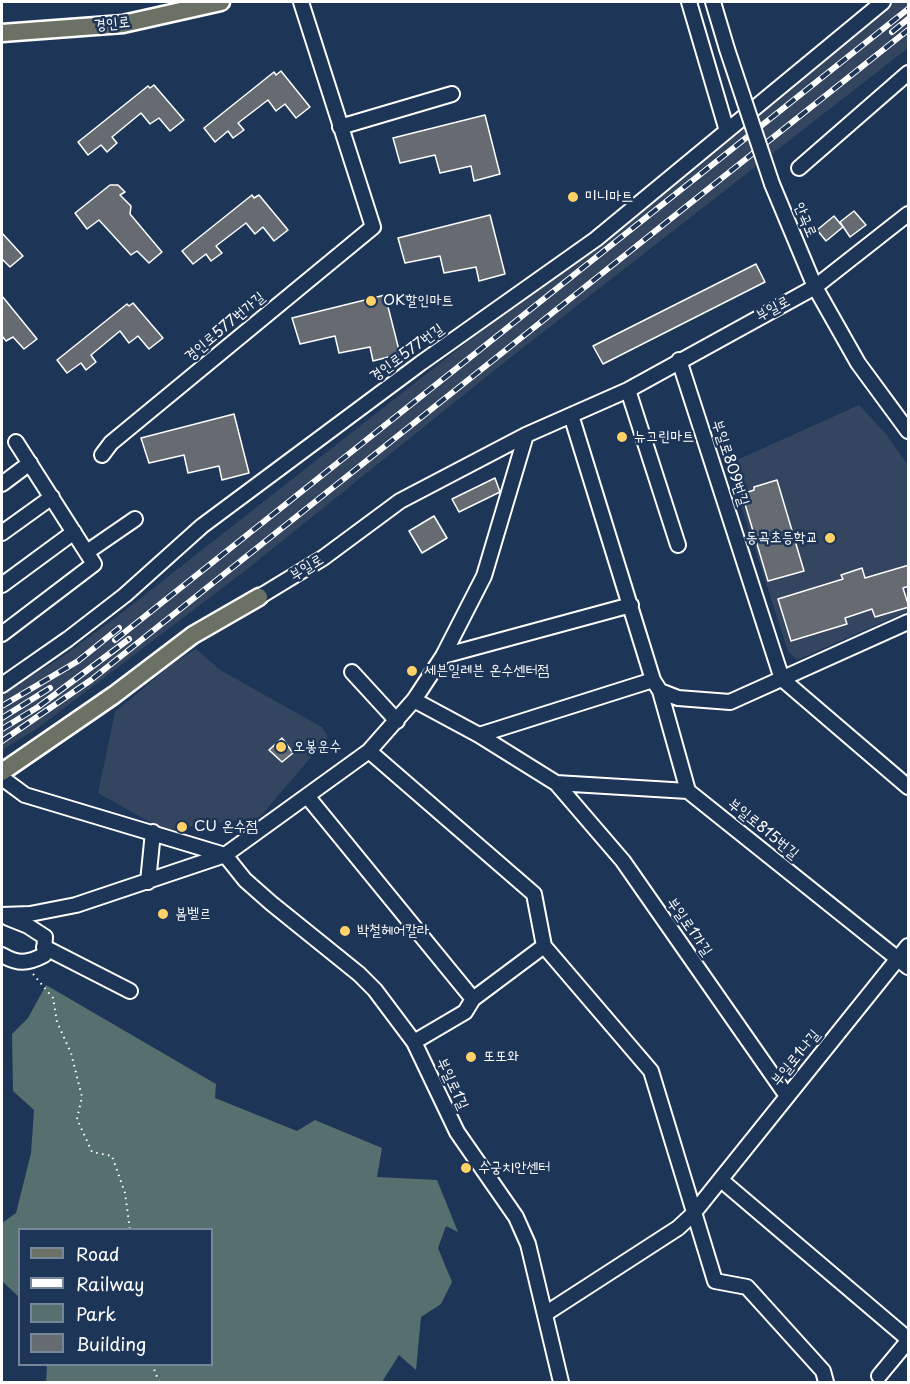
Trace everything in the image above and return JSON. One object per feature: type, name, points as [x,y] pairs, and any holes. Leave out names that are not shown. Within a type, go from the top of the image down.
[{"type":"main road","name":"경인로","points":[[2,33],[123,24],[221,2]]},
{"type":"main road","name":"부일로","points":[[2,772],[114,695],[193,635],[259,597]]},
{"type":"street","points":[[301,2],[340,127],[453,94]]},
{"type":"street","points":[[688,2],[727,131]]},
{"type":"street","name":"안곡로","points":[[713,2],[772,184],[814,287],[858,363],[909,431]]},
{"type":"street","name":"경인로577번길","points":[[2,685],[68,639],[125,595],[212,519],[421,363],[596,239],[883,2]]},
{"type":"street","points":[[799,168],[909,72]]},
{"type":"street","name":"경인로577번가길","points":[[102,455],[111,443],[373,227],[340,127]]},
{"type":"street","name":"부일로","points":[[259,597],[323,558],[400,501],[526,435],[628,390],[814,287],[909,214]]},
{"type":"street","name":"부일로809번길","points":[[679,360],[782,679]]},
{"type":"street","points":[[628,390],[678,545]]},
{"type":"street","points":[[571,415],[688,791]]},
{"type":"street","points":[[2,915],[30,914],[76,905],[225,855],[369,751],[414,700],[443,656],[484,576],[526,435]]},
{"type":"street","points":[[2,634],[94,564],[16,442]]},
{"type":"street","points":[[2,483],[30,463]]},
{"type":"street","points":[[2,533],[52,497]]},
{"type":"street","points":[[87,552],[135,519]]},
{"type":"street","points":[[2,585],[74,532]]},
{"type":"street","points":[[443,656],[632,605]]},
{"type":"street","points":[[479,735],[656,685],[678,698],[730,702],[909,622]]},
{"type":"street","points":[[352,672],[397,721]]},
{"type":"street","points":[[782,679],[909,787]]},
{"type":"street","name":"부일로1가길","points":[[414,700],[479,735],[556,783],[623,861],[787,1096]]},
{"type":"street","points":[[369,751],[534,894],[544,946],[651,1071],[692,1215],[715,1281],[747,1287],[823,1371],[826,1383]]},
{"type":"street","points":[[2,778],[25,795],[225,855]]},
{"type":"street","name":"부일로1가길","points":[[556,783],[688,791]]},
{"type":"street","name":"부일로815번길","points":[[688,791],[903,963]]},
{"type":"street","points":[[307,796],[473,999]]},
{"type":"street","points":[[148,882],[153,832]]},
{"type":"street","name":"부일로1길","points":[[225,855],[245,880],[359,974],[375,990],[414,1042],[456,1132],[516,1217],[528,1244],[561,1383]]},
{"type":"street","points":[[2,915],[28,926],[45,937],[44,955],[29,963],[15,962],[2,955]]},
{"type":"street","points":[[414,1042],[465,1012],[473,999],[544,946]]},
{"type":"street","name":"부일로1나길","points":[[545,1314],[678,1228],[692,1215],[787,1096],[903,963],[909,946]]},
{"type":"street","points":[[44,947],[130,991]]},
{"type":"street","points":[[721,1180],[909,1340],[879,1376]]},
{"type":"path","points":[[15,962],[37,977],[53,998],[57,1022],[71,1053],[82,1097],[77,1119],[92,1152],[112,1156],[125,1193],[130,1228]]},
{"type":"path","points":[[152,1366],[159,1383]]},
{"type":"shaded area","points":[[893,2],[908,2],[908,48],[501,365],[246,570],[38,728],[2,750],[2,694],[59,659],[119,615],[476,335]]},
{"type":"shaded area","name":"동곡초등학교","points":[[859,405],[886,434],[908,465],[908,611],[797,660],[788,652],[728,464]]},
{"type":"shaded area","points":[[196,649],[220,670],[322,727],[328,737],[260,817],[164,830],[98,793],[115,712],[172,664]]},
{"type":"green space","points":[[46,985],[216,1084],[215,1098],[297,1131],[315,1120],[382,1148],[377,1177],[437,1180],[458,1232],[446,1226],[438,1248],[452,1282],[441,1304],[421,1317],[416,1370],[399,1355],[382,1382],[46,1382],[46,1366],[213,1366],[213,1228],[18,1228],[18,1296],[2,1281],[2,1223],[16,1213],[31,1153],[34,1110],[13,1091],[12,1034],[28,1018]]},
{"type":"building","points":[[281,71],[310,107],[296,118],[285,104],[276,111],[268,100],[238,123],[244,130],[233,138],[228,131],[215,142],[204,128],[274,72],[276,75]]},
{"type":"building","points":[[154,85],[184,120],[170,131],[159,118],[150,124],[141,113],[112,137],[117,143],[107,152],[101,145],[88,155],[78,142],[148,86],[150,88]]},
{"type":"building","points":[[485,115],[500,174],[474,181],[471,166],[440,173],[435,155],[400,163],[393,138]]},
{"type":"building","points":[[110,185],[118,185],[125,192],[120,195],[131,206],[130,214],[162,252],[149,263],[137,251],[131,255],[99,220],[87,229],[75,213]]},
{"type":"building","points":[[252,195],[254,198],[259,195],[288,230],[274,241],[263,227],[255,234],[246,223],[216,246],[222,253],[211,261],[206,254],[193,264],[182,251]]},
{"type":"building","points":[[854,211],[866,225],[850,237],[840,222]]},
{"type":"building","points":[[490,215],[505,274],[479,281],[476,267],[444,273],[440,256],[405,263],[398,238]]},
{"type":"building","points":[[834,216],[843,227],[826,241],[817,230]]},
{"type":"building","points":[[2,233],[23,256],[10,267],[2,259]]},
{"type":"building","points":[[756,264],[765,282],[603,364],[593,346]]},
{"type":"building","points":[[385,295],[400,354],[373,361],[370,347],[339,353],[335,336],[300,344],[292,318]]},
{"type":"building","points":[[2,296],[37,339],[24,349],[13,337],[6,341],[2,336]]},
{"type":"building","points":[[133,303],[163,338],[149,349],[138,336],[129,343],[120,331],[91,355],[96,362],[86,370],[81,363],[67,373],[57,360],[127,304],[129,306]]},
{"type":"building","points":[[234,414],[249,473],[222,480],[219,466],[188,473],[184,455],[149,463],[141,438]]},
{"type":"building","points":[[495,478],[500,492],[459,512],[452,499]]},
{"type":"building","points":[[777,480],[804,571],[768,581],[742,494],[754,490],[754,487]]},
{"type":"building","points":[[434,516],[447,538],[422,553],[409,531]]},
{"type":"building","points":[[909,565],[909,586],[903,588],[909,607],[875,617],[872,609],[845,618],[847,624],[791,641],[778,599],[843,579],[841,575],[862,568],[865,578]]},
{"type":"building","name":"오봉운수","points":[[282,738],[293,753],[282,762],[269,750]]},
{"type":"railway","points":[[115,640],[908,9]]},
{"type":"railway","points":[[892,32],[908,19]]},
{"type":"railway","points":[[2,741],[91,680],[908,30]]},
{"type":"railway","points":[[2,706],[78,661],[119,628]]},
{"type":"railway","points":[[2,729],[38,707],[129,639]]},
{"type":"railway","points":[[2,718],[50,688]]},
{"type":"place","name":"미니마트","points":[[573,197]]},
{"type":"place","name":"OK할인마트","points":[[371,301]]},
{"type":"place","name":"뉴그린마트","points":[[622,437]]},
{"type":"place","name":"동곡초등학교","points":[[830,538]]},
{"type":"place","name":"세븐일레븐 온수센터점","points":[[412,671]]},
{"type":"place","name":"오봉운수","points":[[281,747]]},
{"type":"place","name":"CU 온수점","points":[[182,827]]},
{"type":"place","name":"봄벨르","points":[[163,914]]},
{"type":"place","name":"박철헤어칼라","points":[[345,931]]},
{"type":"place","name":"또또와","points":[[471,1057]]},
{"type":"place","name":"수궁치안센터","points":[[466,1168]]}]
